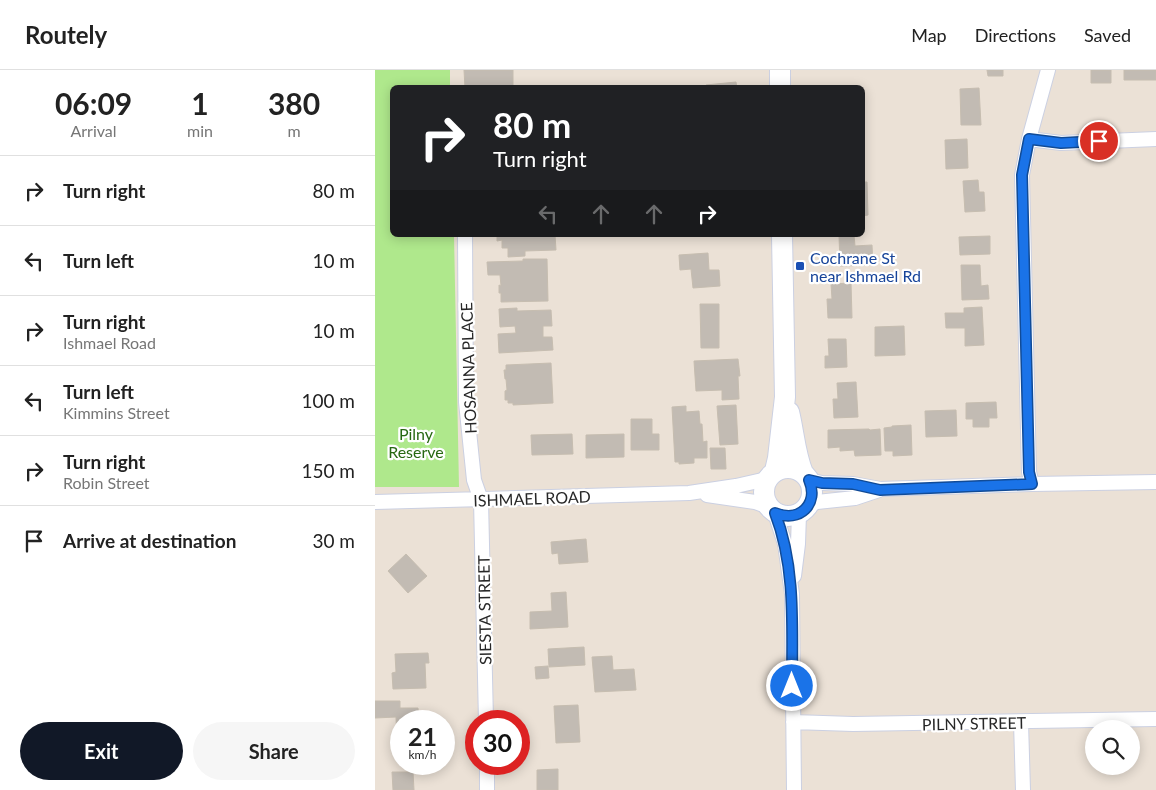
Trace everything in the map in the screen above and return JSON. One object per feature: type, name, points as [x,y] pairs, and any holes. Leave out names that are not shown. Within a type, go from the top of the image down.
[{"type":"street","points":[[779,70],[780,85]]},
{"type":"street","points":[[1032,484],[1029,472],[1022,175],[1029,139],[1048,70]]},
{"type":"street","points":[[1029,139],[1061,143],[1156,139]]},
{"type":"street","name":"HOSANNA PLACE","points":[[465,237],[466,402],[474,480],[481,500]]},
{"type":"street","points":[[782,237],[785,397],[778,458],[764,486],[763,493],[765,500],[772,510],[785,544],[792,594]]},
{"type":"street","points":[[785,397],[793,425],[799,463],[811,486],[812,493],[803,510],[792,594],[793,790]]},
{"type":"street","points":[[771,475],[785,468],[792,468],[822,483],[853,484],[880,490],[1032,484],[1156,482]]},
{"type":"street","name":"ISHMAEL ROAD","points":[[375,502],[689,493],[736,486],[771,475]]},
{"type":"street","points":[[772,510],[783,516],[791,516],[817,502],[855,498],[880,490]]},
{"type":"street","name":"ISHMAEL ROAD","points":[[689,493],[755,502],[772,510]]},
{"type":"street","name":"SIESTA STREET","points":[[481,500],[486,710]]},
{"type":"street","name":"PILNY STREET","points":[[793,722],[853,724],[1156,719]]},
{"type":"street","points":[[1021,722],[1023,790]]},
{"type":"street","points":[[487,775],[487,790]]},
{"type":"green space","name":"Pilny Reserve","points":[[375,70],[450,70],[450,85],[390,85],[390,237],[454,237],[459,487],[375,487]]},
{"type":"building","points":[[464,70],[513,70],[513,85],[465,85]]},
{"type":"building","points":[[987,70],[1003,70],[1003,76],[988,76]]},
{"type":"building","points":[[1091,70],[1111,70],[1111,83],[1091,83]]},
{"type":"building","points":[[1124,70],[1156,70],[1156,80],[1124,80]]},
{"type":"building","points":[[736,82],[736,85],[706,85]]},
{"type":"building","points":[[979,88],[981,125],[961,125],[960,89]]},
{"type":"building","points":[[967,139],[968,168],[946,169],[945,140]]},
{"type":"building","points":[[978,180],[979,192],[984,192],[985,211],[965,212],[963,181]]},
{"type":"building","points":[[865,182],[867,182],[868,215],[865,216]]},
{"type":"building","points":[[990,236],[990,254],[960,255],[959,237]]},
{"type":"building","points":[[497,237],[555,237],[556,250],[525,251],[525,256],[508,257],[508,248],[502,248],[502,240],[497,241]]},
{"type":"building","points":[[839,237],[854,237],[855,246],[872,245],[873,265],[840,266]]},
{"type":"building","points":[[708,253],[709,270],[719,270],[720,286],[693,288],[691,269],[680,270],[679,255]]},
{"type":"building","points":[[523,259],[547,259],[548,301],[501,302],[501,293],[499,293],[499,285],[501,286],[500,275],[488,275],[487,262],[523,261]]},
{"type":"building","points":[[961,265],[980,265],[981,286],[988,285],[989,299],[962,300]]},
{"type":"building","points":[[851,283],[852,318],[828,318],[827,299],[832,299],[831,284]]},
{"type":"building","points":[[700,304],[719,304],[719,348],[701,348]]},
{"type":"building","points":[[982,307],[984,345],[965,346],[965,328],[946,328],[945,313],[964,313],[964,308]]},
{"type":"building","points":[[517,308],[517,311],[551,310],[552,326],[543,326],[543,337],[552,337],[553,350],[499,353],[498,334],[516,333],[515,326],[500,327],[499,309]]},
{"type":"building","points":[[904,326],[905,355],[875,356],[875,327]]},
{"type":"building","points":[[828,339],[846,339],[847,367],[825,368],[825,356],[829,356]]},
{"type":"building","points":[[738,359],[740,376],[738,376],[739,399],[722,400],[722,390],[696,391],[694,361]]},
{"type":"building","points":[[551,363],[553,403],[513,405],[513,403],[508,403],[508,400],[505,400],[505,391],[507,390],[504,370],[506,370],[506,365]]},
{"type":"building","points":[[856,382],[858,417],[834,418],[833,399],[838,399],[837,383]]},
{"type":"building","points":[[996,402],[997,418],[989,418],[989,427],[973,427],[973,419],[966,419],[966,403]]},
{"type":"building","points":[[736,405],[738,444],[720,445],[717,406]]},
{"type":"building","points":[[686,406],[686,412],[699,411],[703,442],[707,441],[707,458],[694,458],[694,463],[679,464],[679,462],[675,462],[672,407]]},
{"type":"building","points":[[956,410],[957,436],[926,437],[925,411]]},
{"type":"building","points":[[631,419],[652,419],[652,434],[659,434],[659,450],[631,450]]},
{"type":"building","points":[[911,425],[912,455],[893,456],[893,451],[885,451],[884,428]]},
{"type":"building","points":[[880,429],[881,455],[855,456],[854,450],[840,451],[840,447],[828,448],[828,430]]},
{"type":"building","points":[[572,434],[573,454],[532,455],[531,435]]},
{"type":"building","points":[[624,434],[624,457],[586,458],[586,435]]},
{"type":"building","points":[[710,448],[725,448],[726,469],[711,469]]},
{"type":"building","points":[[586,539],[588,562],[559,564],[558,553],[552,554],[551,542]]},
{"type":"building","points":[[406,554],[427,576],[408,593],[388,571]]},
{"type":"building","points":[[566,592],[568,627],[530,629],[530,612],[552,611],[551,593]]},
{"type":"building","points":[[584,647],[585,665],[549,667],[548,649]]},
{"type":"building","points":[[428,653],[429,663],[425,663],[426,688],[393,689],[392,673],[396,672],[395,654]]},
{"type":"building","points":[[612,656],[613,670],[634,669],[636,690],[595,692],[592,657]]},
{"type":"building","points":[[548,666],[549,678],[536,679],[535,667]]},
{"type":"building","points":[[375,701],[400,701],[400,708],[418,708],[418,710],[390,710],[390,717],[375,718]]},
{"type":"building","points":[[578,705],[580,742],[556,743],[554,706]]},
{"type":"building","points":[[558,769],[558,790],[537,790],[537,770]]},
{"type":"building","points":[[392,775],[413,775],[414,790],[393,790]]},
{"type":"place","name":"Cochrane St near Ishmael Rd","points":[[800,266]]},
{"type":"route","points":[[792,686],[792,594],[785,544],[775,513],[791,516],[803,511],[811,500],[812,493],[809,480],[822,483],[853,484],[880,490],[1032,484],[1029,472],[1022,175],[1029,139],[1061,143],[1099,141]]}]
